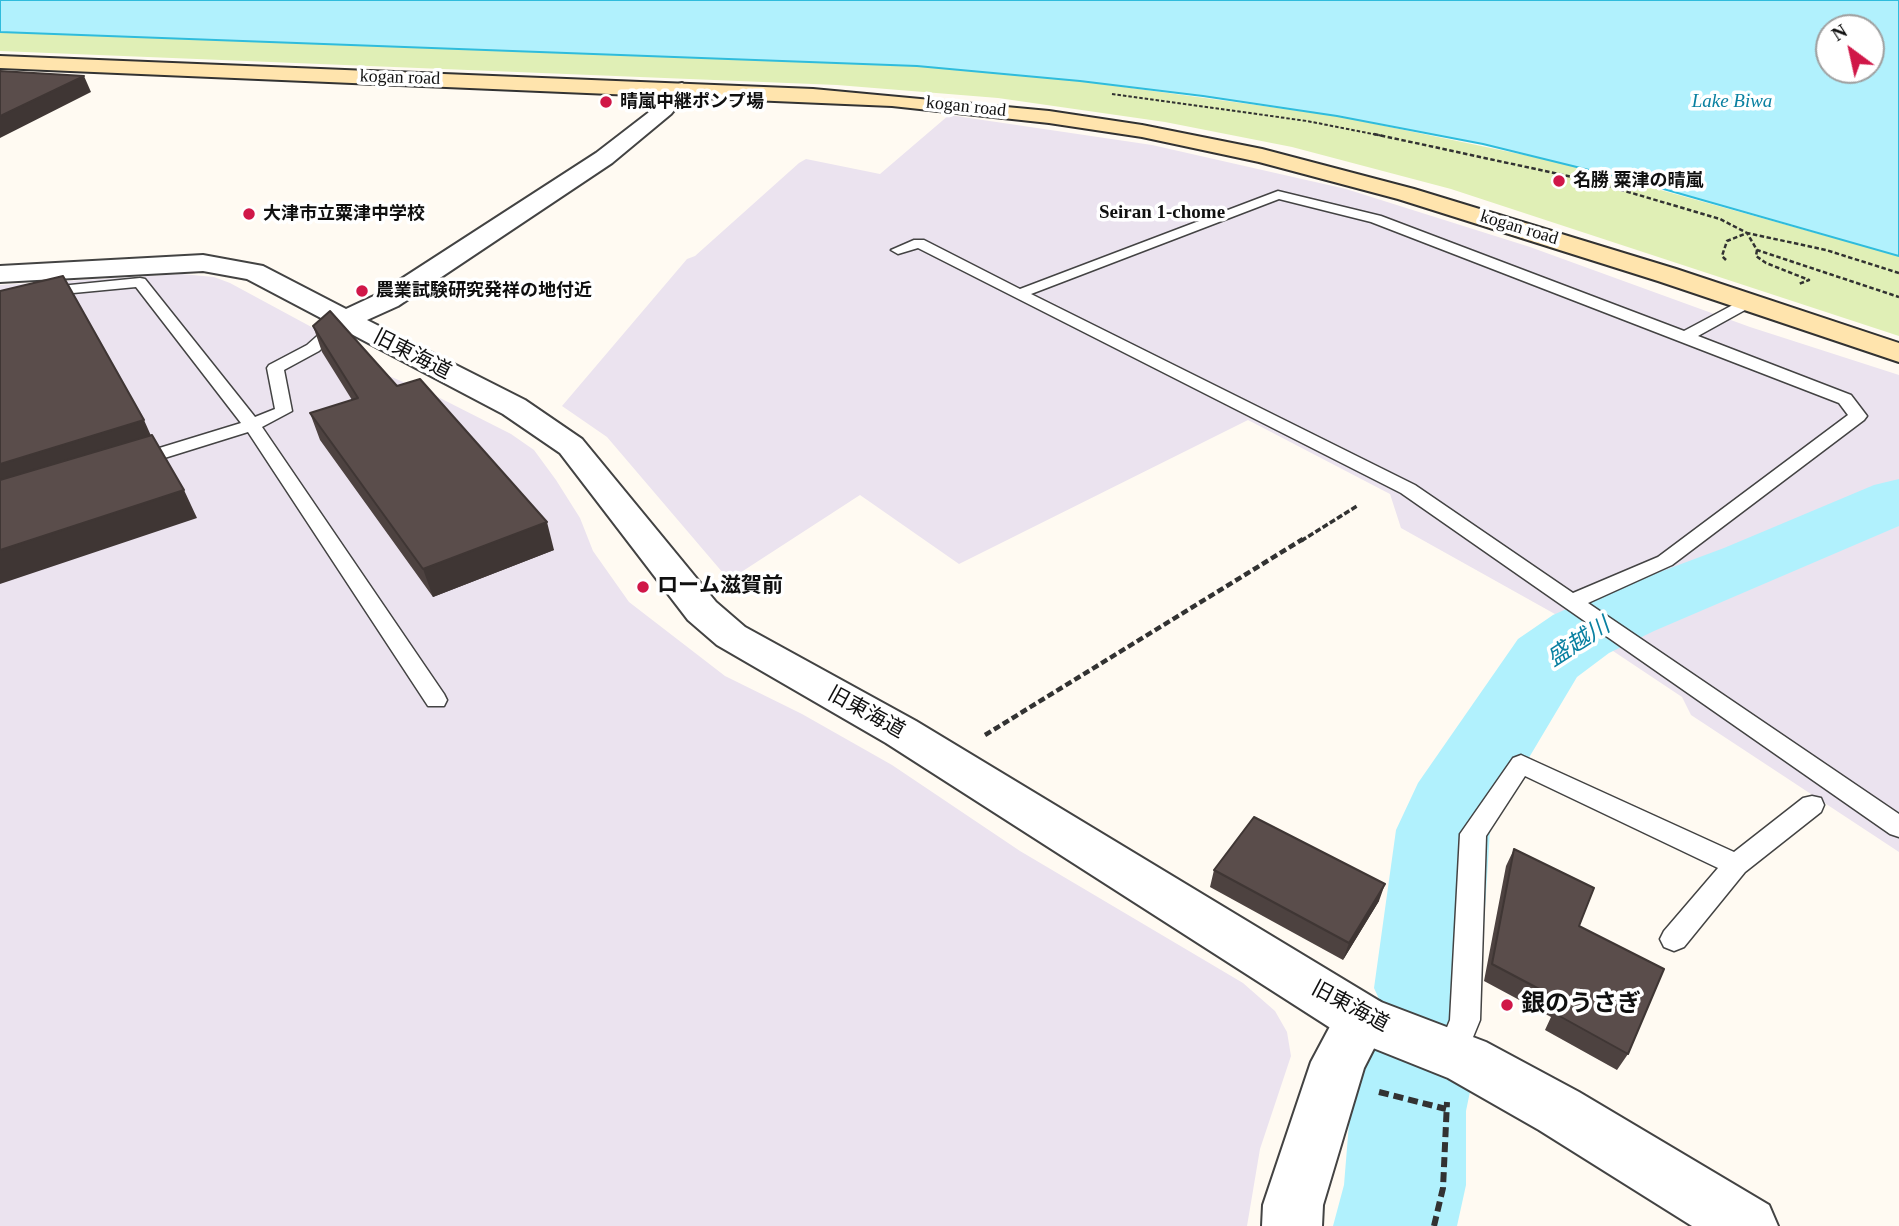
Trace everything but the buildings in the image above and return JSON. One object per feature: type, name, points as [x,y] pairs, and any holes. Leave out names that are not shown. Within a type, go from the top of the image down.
[{"type":"main road","name":"kogan road","points":[[0,62],[892,100],[1049,117],[1142,131],[1262,156],[1406,194],[1749,302],[1899,353]]},
{"type":"street","points":[[343,320],[388,300],[604,158],[648,124],[682,89]]},
{"type":"street","name":"旧東海道","points":[[0,274],[154,264],[230,267],[254,272],[514,407],[571,446],[702,611],[731,636],[945,759],[1450,1072],[1559,1111],[1748,1226]]},
{"type":"street","points":[[1292,1226],[1293,1205],[1338,1062],[1362,1018]]},
{"type":"lane","points":[[1019,294],[1278,195],[1376,219],[1845,398],[1857,416],[1665,561],[1577,604]]},
{"type":"lane","points":[[898,250],[919,243],[1408,489],[1899,827]]},
{"type":"lane","points":[[0,296],[140,282],[251,425],[436,700]]},
{"type":"lane","points":[[1685,337],[1749,302]]},
{"type":"lane","points":[[119,467],[251,425],[284,411],[275,368],[313,348],[343,320]]},
{"type":"lane","points":[[1450,1072],[1465,1020],[1473,834],[1521,764],[1736,864]]},
{"type":"lane","points":[[1674,939],[1736,864],[1812,805]]},
{"type":"path","points":[[1747,233],[1757,250],[1756,256],[1766,263],[1809,280],[1805,282]]},
{"type":"path","points":[[1729,263],[1722,256],[1727,241],[1747,233],[1826,250],[1899,273]]},
{"type":"path","points":[[1757,250],[1899,297]]},
{"type":"path","points":[[945,759],[1357,506]]},
{"type":"path","points":[[1434,1226],[1443,1188],[1450,1072]]},
{"type":"path","points":[[1385,1093],[1446,1109]]},
{"type":"shaded area","points":[[949,115],[1152,145],[1346,189],[1530,247],[1750,327],[1899,375],[1899,852],[1691,715],[1682,697],[1571,623],[1401,528],[1390,494],[1248,420],[959,564],[860,495],[729,580],[607,437],[562,406],[687,259],[695,256],[799,163],[806,159],[880,174]]},
{"type":"shaded area","points":[[182,274],[214,277],[230,283],[317,330],[382,373],[434,395],[511,434],[534,450],[556,480],[580,518],[593,551],[629,602],[725,676],[802,714],[892,765],[1020,851],[1243,983],[1275,1011],[1287,1032],[1291,1056],[1260,1149],[1247,1226],[0,1226],[0,285]]},
{"type":"green space","points":[[0,32],[917,66],[1080,81],[1337,116],[1563,163],[1899,256],[1899,336],[1451,189],[1292,147],[1165,122],[998,98],[837,85],[0,51]]},
{"type":"green space","points":[[1368,1104],[1371,1106],[1351,1226],[1344,1226]]},
{"type":"water","name":"Lake Biwa","points":[[0,0],[1899,0],[1899,256],[1646,184],[1483,144],[1337,116],[1203,96],[917,66],[0,32]]},
{"type":"waterway","name":"盛越川","points":[[1427,988],[1443,830],[1451,808],[1547,658],[1581,634],[1626,613],[1751,564],[1899,500]]},
{"type":"waterway","name":"盛越川","points":[[1395,1226],[1405,1185],[1408,1111],[1416,1077]]},
{"type":"place","name":"晴嵐中継ポンプ場","points":[[606,102]]},
{"type":"place","name":"名勝 粟津の晴嵐","points":[[1559,181]]},
{"type":"place","name":"大津市立粟津中学校","points":[[249,214]]},
{"type":"place","name":"農業試験研究発祥の地付近","points":[[362,291]]},
{"type":"place","name":"ローム滋賀前","points":[[643,587]]},
{"type":"place","name":"銀のうさぎ","points":[[1507,1005]]},
{"type":"district","name":"Seiran 1-chome","points":[[1162,213]]}]
